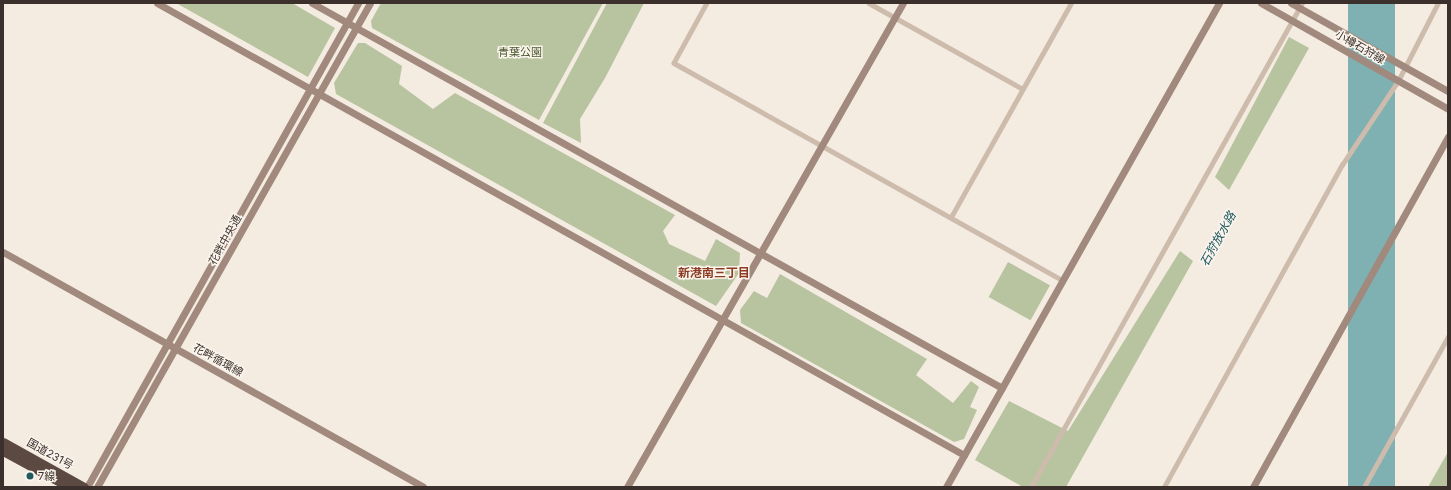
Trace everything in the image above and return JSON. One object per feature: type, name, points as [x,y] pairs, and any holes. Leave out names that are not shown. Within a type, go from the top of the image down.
[{"type":"highway","name":"国道231号","points":[[3,442],[86,487]]},
{"type":"highway","name":"国道231号","points":[[3,451],[69,487]]},
{"type":"street","points":[[157,3],[964,455]]},
{"type":"street","points":[[312,3],[1002,388]]},
{"type":"street","name":"花畔中央通","points":[[86,487],[168,344],[358,3]]},
{"type":"street","name":"花畔中央通","points":[[97,487],[370,3]]},
{"type":"street","points":[[707,3],[674,63],[821,147],[1063,280]]},
{"type":"street","points":[[870,3],[1023,89]]},
{"type":"street","points":[[627,487],[904,3]]},
{"type":"street","points":[[950,217],[1071,3]]},
{"type":"street","points":[[946,487],[1219,3]]},
{"type":"street","name":"小樽石狩線","points":[[1261,3],[1448,109]]},
{"type":"street","name":"小樽石狩線","points":[[1291,3],[1301,5],[1323,21],[1448,91]]},
{"type":"street","points":[[1164,487],[1342,165],[1398,81],[1438,3]]},
{"type":"street","points":[[1031,487],[1301,5]]},
{"type":"street","points":[[1253,487],[1448,137]]},
{"type":"street","name":"花畔循環線","points":[[3,252],[422,487]]},
{"type":"street","points":[[1364,487],[1448,337]]},
{"type":"green space","points":[[176,3],[292,3],[335,28],[308,77]]},
{"type":"green space","name":"青葉公園","points":[[381,3],[603,3],[539,120],[372,28],[371,21]]},
{"type":"green space","points":[[607,3],[644,3],[605,78],[580,119],[581,143],[543,123]]},
{"type":"green space","points":[[1289,37],[1309,48],[1229,190],[1215,177]]},
{"type":"green space","points":[[358,43],[365,43],[402,66],[399,84],[433,109],[455,93],[675,215],[663,231],[669,244],[705,261],[716,239],[740,253],[739,273],[716,306],[336,94],[334,83]]},
{"type":"green space","points":[[1180,251],[1193,261],[1066,487],[1023,487],[975,460],[1009,401],[1068,431]]},
{"type":"green space","points":[[1008,262],[1050,285],[1031,320],[989,297]]},
{"type":"green space","points":[[780,274],[927,359],[916,375],[953,403],[971,381],[979,387],[970,407],[977,410],[964,439],[954,442],[741,323],[740,310],[754,291],[767,298]]},
{"type":"green space","points":[[1448,452],[1448,487],[1428,487]]},
{"type":"water","points":[[1348,3],[1395,3],[1395,487],[1348,487]]},
{"type":"place","name":"7線","points":[[30,476]]},
{"type":"district","name":"新港南三丁目","points":[[714,273]]},
{"type":"water label","name":"石狩放水路","points":[[1218,239]]}]
